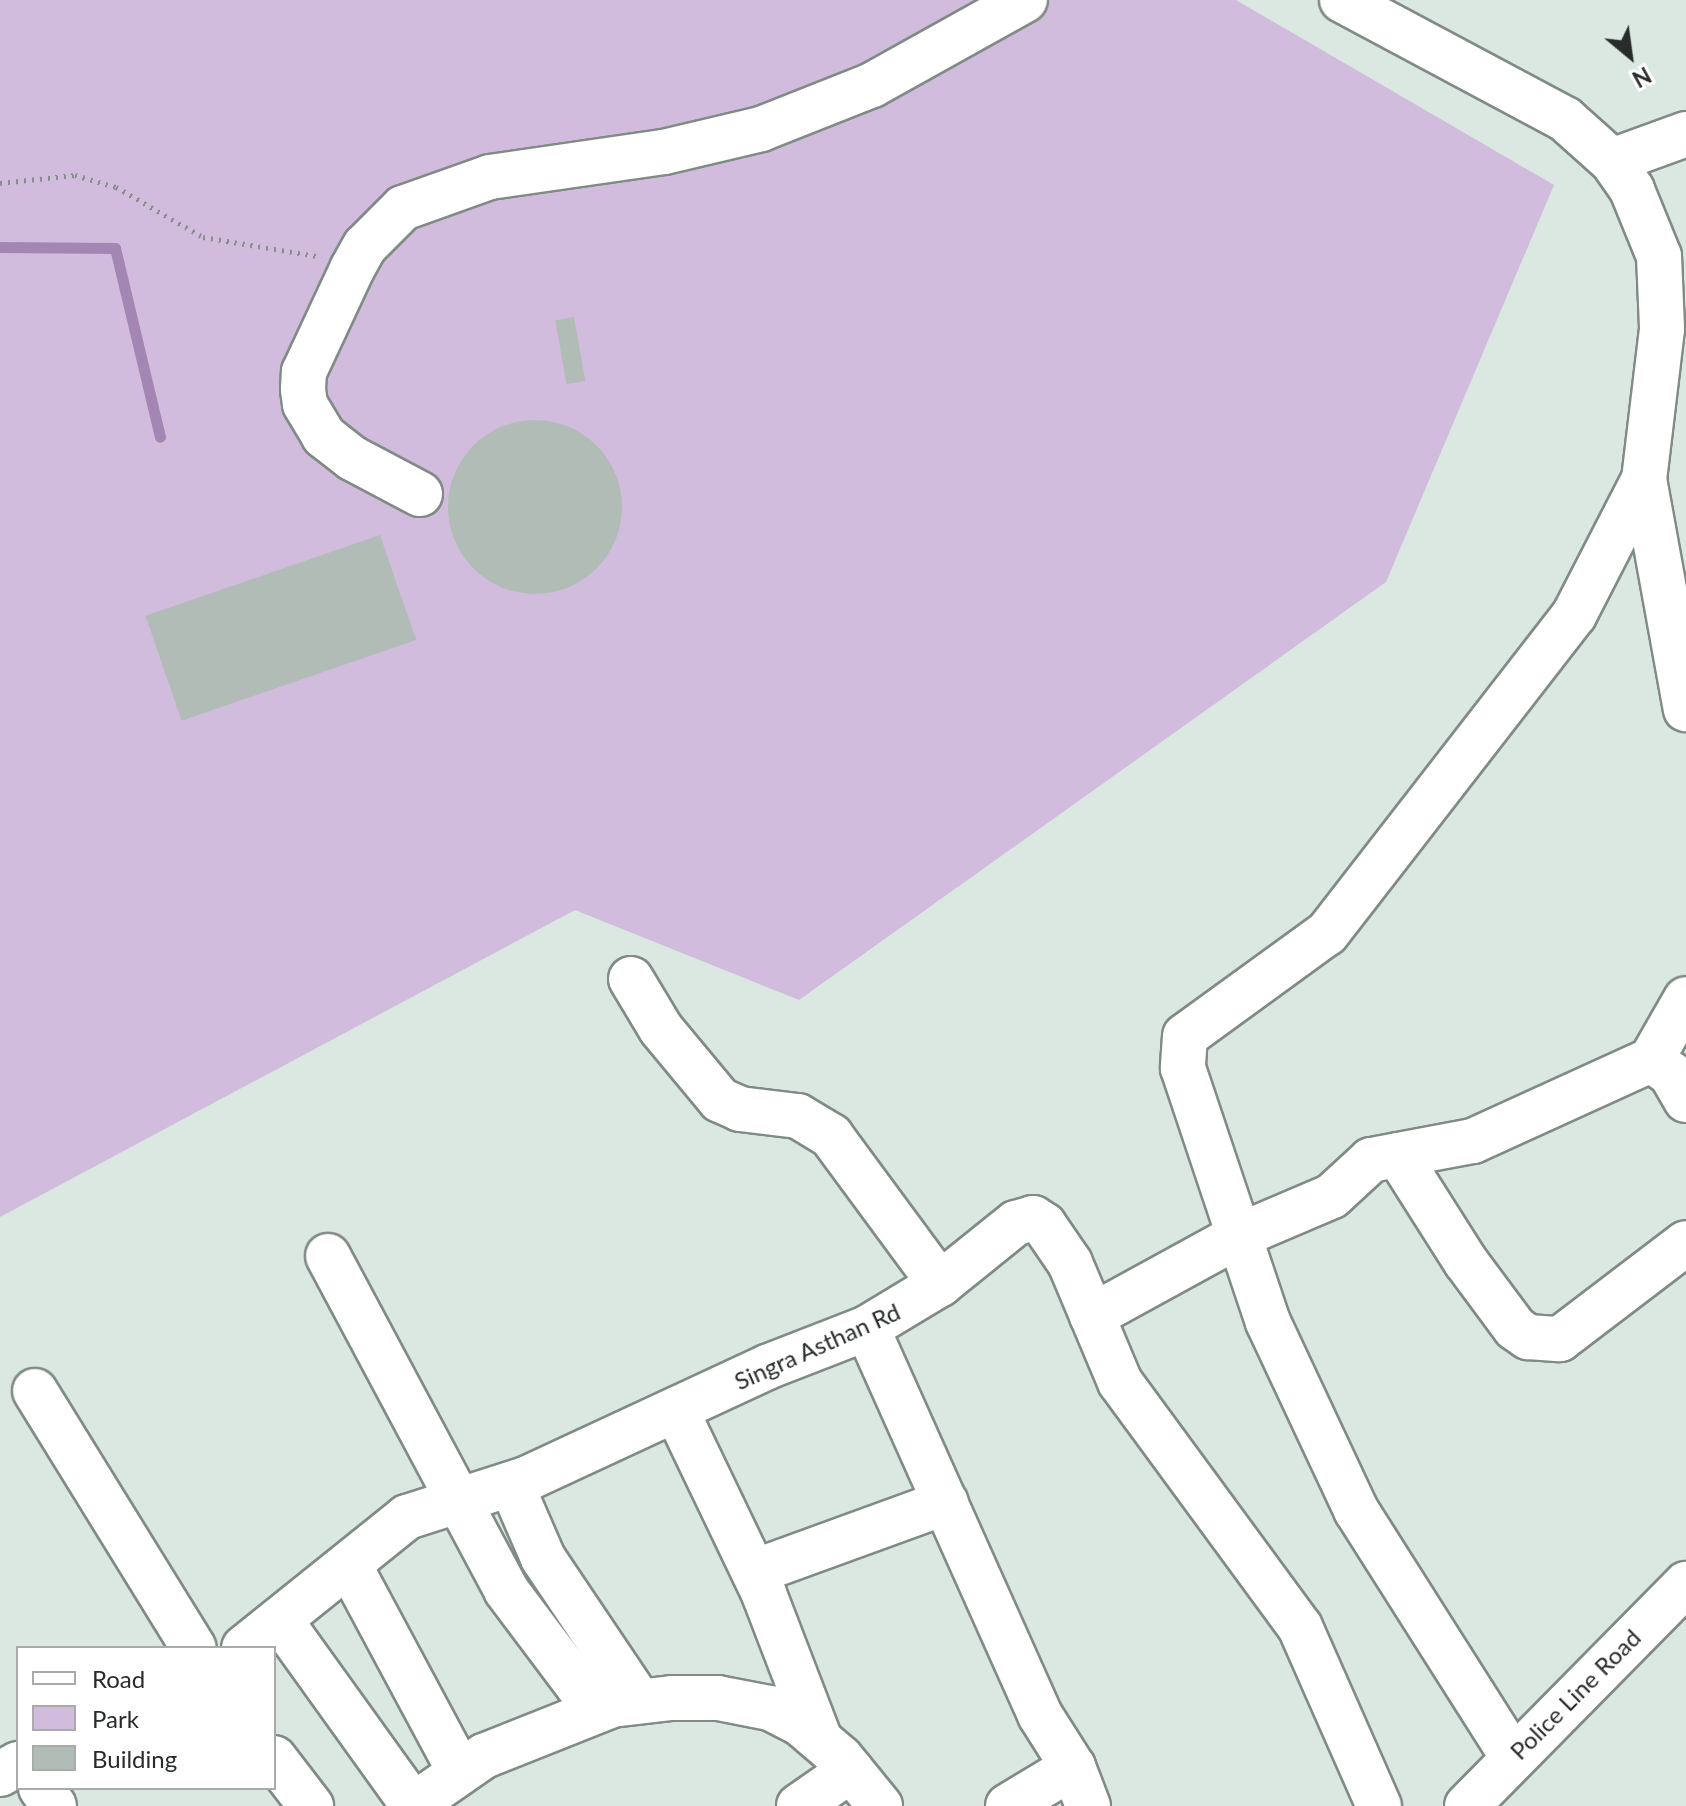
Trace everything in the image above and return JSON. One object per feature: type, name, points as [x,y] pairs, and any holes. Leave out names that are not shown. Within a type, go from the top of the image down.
[{"type":"street","points":[[420,494],[352,458],[324,436],[305,404],[304,372],[352,269],[380,229],[403,208],[429,196],[490,177],[664,152],[761,129],[872,85],[1025,0]]},
{"type":"street","points":[[1342,0],[1565,119],[1612,161],[1632,190],[1659,256],[1662,329],[1644,479],[1686,709]]},
{"type":"street","points":[[1612,161],[1686,134]]},
{"type":"street","points":[[1512,1756],[1356,1510],[1268,1322],[1236,1237],[1183,1068],[1185,1036],[1327,933],[1574,615],[1644,479]]},
{"type":"street","points":[[631,979],[661,1029],[720,1100],[740,1109],[798,1116],[831,1136],[940,1284]]},
{"type":"street","points":[[1092,1316],[1236,1237],[1332,1196],[1371,1160],[1473,1141],[1651,1060],[1686,999]]},
{"type":"street","points":[[1651,1060],[1671,1074],[1686,1100]]},
{"type":"street","points":[[1398,1155],[1485,1289],[1528,1337],[1560,1339],[1686,1243]]},
{"type":"street","name":"Singra Asthan Rd","points":[[247,1646],[407,1517],[511,1484],[867,1328],[940,1284],[998,1235],[1033,1218],[1044,1225],[1070,1263],[1120,1382],[1300,1627],[1379,1806]]},
{"type":"street","points":[[328,1256],[518,1610],[597,1711]]},
{"type":"street","points":[[867,1328],[1040,1715],[1081,1786],[1008,1806]]},
{"type":"street","points":[[35,1391],[193,1646]]},
{"type":"street","points":[[676,1410],[754,1572],[820,1740]]},
{"type":"street","points":[[511,1484],[543,1558],[639,1701]]},
{"type":"street","points":[[754,1572],[946,1502]]},
{"type":"street","points":[[349,1565],[459,1770]]},
{"type":"street","name":"Police Line Road","points":[[1467,1806],[1512,1756],[1686,1584]]},
{"type":"street","points":[[280,1620],[412,1805],[459,1770],[597,1711],[639,1701],[718,1698],[770,1708],[820,1740],[851,1770],[880,1806]]},
{"type":"street","points":[[276,1761],[311,1806]]},
{"type":"street","points":[[799,1806],[851,1770]]},
{"type":"path","points":[[0,183],[75,175],[116,187],[203,237],[311,254],[352,269]]},
{"type":"green space","points":[[0,0],[1236,0],[1554,185],[1386,582],[799,1000],[575,910],[0,1217]]},
{"type":"building","points":[[574,317],[585,381],[567,384],[555,320]]},
{"type":"building","points":[[535,420],[568,427],[596,446],[615,474],[622,507],[615,540],[596,568],[568,587],[535,594],[502,587],[474,568],[455,540],[448,507],[455,474],[474,446],[502,427]]},
{"type":"building","points":[[380,535],[416,640],[182,721],[146,616]]},
{"type":"waterway","points":[[0,247],[115,248],[160,437]]}]
